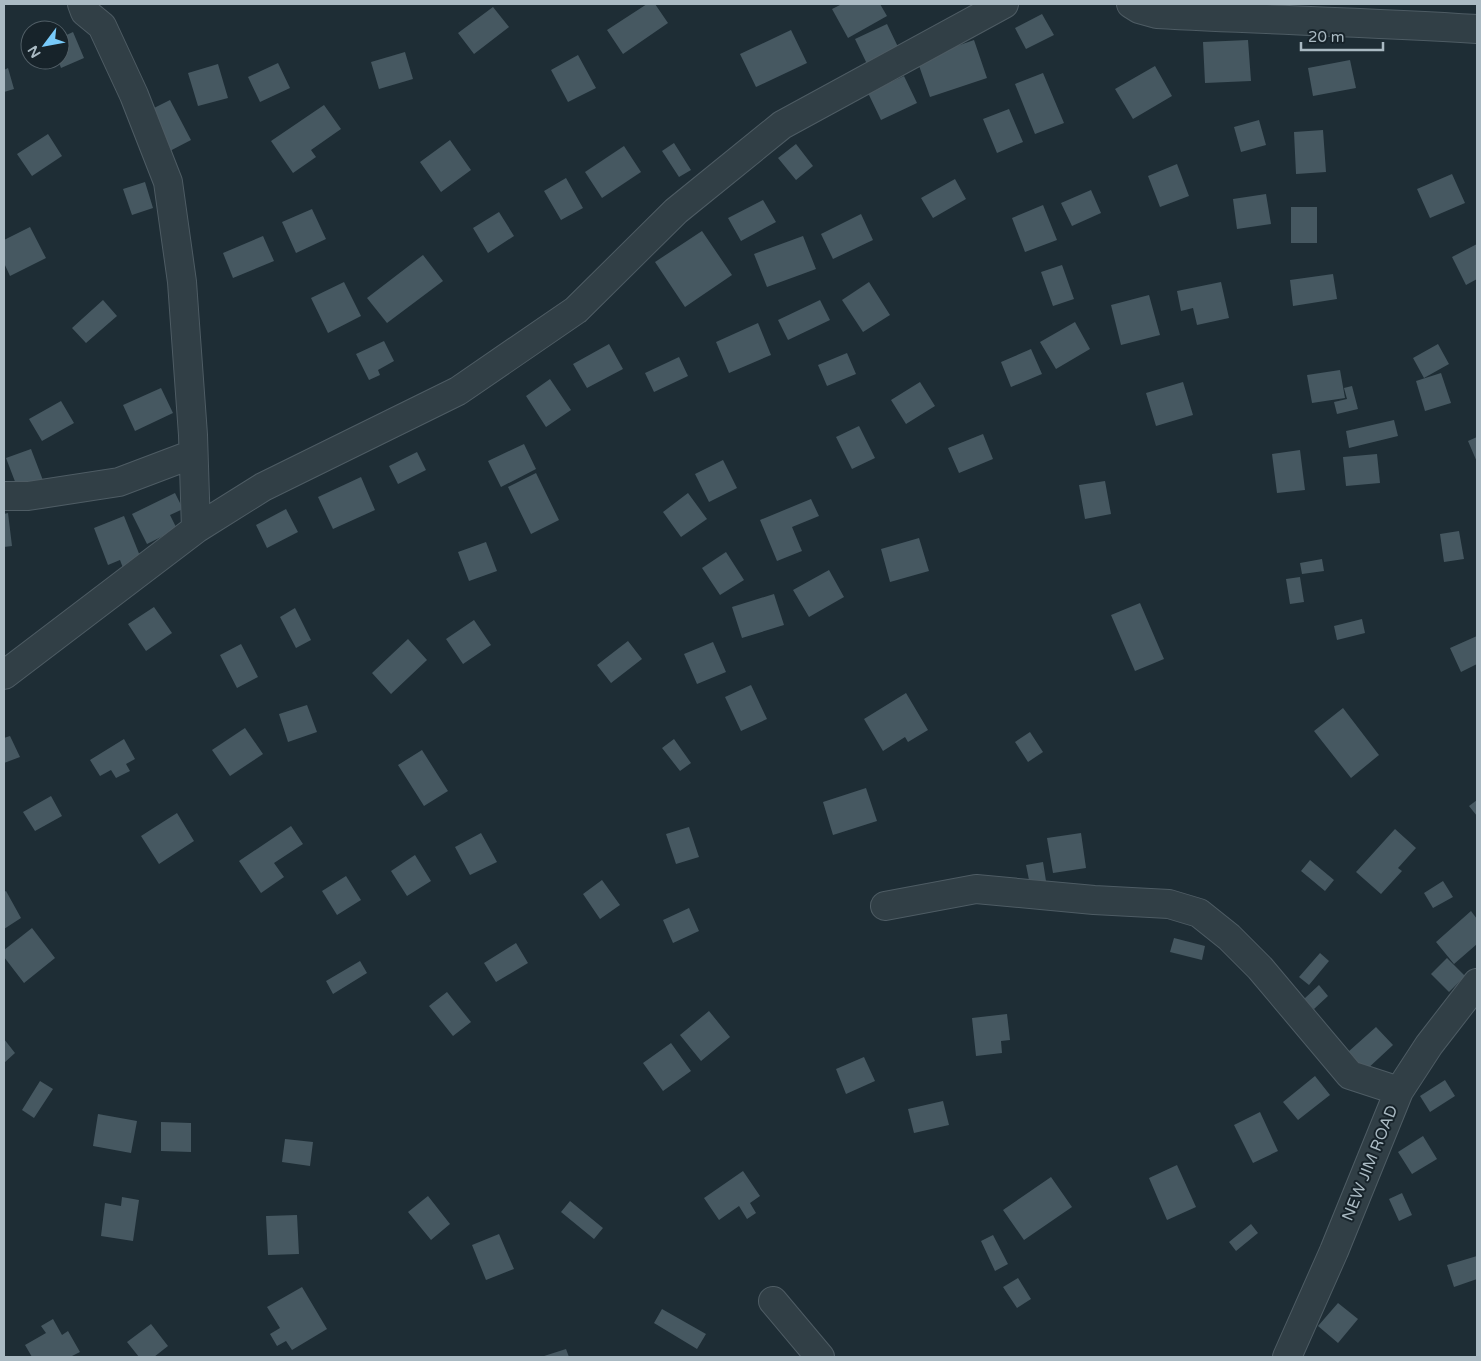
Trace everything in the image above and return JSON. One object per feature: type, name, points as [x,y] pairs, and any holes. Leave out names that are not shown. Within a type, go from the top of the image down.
[{"type":"street","points":[[4,675],[196,529],[263,487],[458,391],[576,310],[676,211],[782,125],[1004,4]]},
{"type":"street","points":[[1131,4],[1139,9],[1157,14],[1293,13],[1389,24],[1477,29]]},
{"type":"street","points":[[91,6],[134,95],[168,182],[182,282],[194,454],[196,529]]},
{"type":"street","points":[[4,496],[28,496],[119,482],[194,454]]},
{"type":"street","points":[[885,906],[976,889],[1094,900],[1169,904],[1199,913],[1229,937],[1260,968],[1350,1075],[1399,1091]]},
{"type":"street","name":"NEW JIM ROAD","points":[[1287,1357],[1334,1251],[1399,1091],[1429,1045],[1477,983]]},
{"type":"street","points":[[773,1301],[820,1357]]},
{"type":"building","points":[[647,4],[655,4],[668,23],[623,54],[607,30]]},
{"type":"building","points":[[842,4],[880,4],[887,16],[848,38],[832,9]]},
{"type":"building","points":[[493,7],[509,27],[474,54],[458,33]]},
{"type":"building","points":[[1042,14],[1054,35],[1026,49],[1015,28]]},
{"type":"building","points":[[887,24],[899,49],[867,64],[855,39]]},
{"type":"building","points":[[791,30],[807,63],[756,87],[740,54]]},
{"type":"building","points":[[73,32],[84,58],[70,64],[70,33]]},
{"type":"building","points":[[974,40],[987,78],[930,97],[917,60]]},
{"type":"building","points":[[1248,40],[1251,81],[1205,83],[1203,42]]},
{"type":"building","points":[[405,52],[413,79],[379,89],[371,62]]},
{"type":"building","points":[[578,55],[596,88],[568,102],[551,70]]},
{"type":"building","points":[[1350,60],[1356,88],[1313,96],[1308,68]]},
{"type":"building","points":[[278,63],[290,88],[260,102],[248,77]]},
{"type":"building","points":[[218,64],[228,98],[198,106],[188,73]]},
{"type":"building","points":[[1155,66],[1172,96],[1133,119],[1115,89]]},
{"type":"building","points":[[8,68],[14,89],[4,92],[4,70]]},
{"type":"building","points":[[1043,73],[1064,123],[1035,134],[1015,84]]},
{"type":"building","points":[[904,76],[917,103],[881,120],[868,93]]},
{"type":"building","points":[[170,100],[191,140],[166,153],[144,113]]},
{"type":"building","points":[[324,105],[341,129],[311,150],[316,157],[293,173],[271,141]]},
{"type":"building","points":[[1009,109],[1023,142],[997,153],[983,119]]},
{"type":"building","points":[[1259,120],[1266,145],[1241,152],[1234,127]]},
{"type":"building","points":[[1323,130],[1326,172],[1296,174],[1294,132]]},
{"type":"building","points":[[48,134],[62,156],[32,176],[17,154]]},
{"type":"building","points":[[450,140],[471,170],[441,192],[420,162]]},
{"type":"building","points":[[674,143],[691,170],[679,177],[662,151]]},
{"type":"building","points":[[796,144],[813,166],[796,180],[778,158]]},
{"type":"building","points":[[624,146],[641,172],[602,198],[585,172]]},
{"type":"building","points":[[1177,164],[1189,196],[1160,207],[1148,176]]},
{"type":"building","points":[[1452,174],[1465,203],[1430,218],[1417,189]]},
{"type":"building","points":[[566,178],[583,208],[561,220],[544,191]]},
{"type":"building","points":[[955,179],[966,199],[933,218],[921,198]]},
{"type":"building","points":[[145,182],[153,208],[132,215],[123,189]]},
{"type":"building","points":[[1091,190],[1101,213],[1072,226],[1061,203]]},
{"type":"building","points":[[1266,194],[1271,224],[1237,229],[1233,199]]},
{"type":"building","points":[[763,200],[776,222],[741,241],[728,218]]},
{"type":"building","points":[[1043,205],[1057,240],[1025,252],[1012,218]]},
{"type":"building","points":[[1291,207],[1317,207],[1317,243],[1291,243]]},
{"type":"building","points":[[312,209],[326,239],[296,253],[282,222]]},
{"type":"building","points":[[499,212],[514,236],[488,253],[473,228]]},
{"type":"building","points":[[861,214],[873,240],[833,259],[821,234]]},
{"type":"building","points":[[30,227],[46,258],[10,276],[4,263],[4,240]]},
{"type":"building","points":[[702,231],[732,275],[685,307],[655,262]]},
{"type":"building","points":[[263,236],[274,261],[233,278],[223,253]]},
{"type":"building","points":[[803,236],[816,269],[767,287],[754,254]]},
{"type":"building","points":[[1477,244],[1477,279],[1466,285],[1452,257]]},
{"type":"building","points":[[423,255],[443,281],[387,323],[367,298]]},
{"type":"building","points":[[1062,265],[1074,299],[1053,306],[1041,272]]},
{"type":"building","points":[[1333,274],[1337,299],[1293,306],[1290,280]]},
{"type":"building","points":[[344,282],[361,316],[328,333],[311,298]]},
{"type":"building","points":[[869,282],[890,315],[863,332],[842,300]]},
{"type":"building","points":[[1221,282],[1229,318],[1197,325],[1193,308],[1181,311],[1177,291]]},
{"type":"building","points":[[1149,295],[1160,335],[1121,345],[1111,305]]},
{"type":"building","points":[[103,300],[117,316],[86,343],[72,328]]},
{"type":"building","points":[[820,300],[830,320],[788,340],[778,320]]},
{"type":"building","points":[[1075,322],[1090,349],[1056,369],[1040,342]]},
{"type":"building","points":[[758,323],[771,355],[729,373],[716,342]]},
{"type":"building","points":[[384,341],[394,361],[378,370],[380,375],[369,380],[356,354]]},
{"type":"building","points":[[609,344],[623,369],[587,388],[573,364]]},
{"type":"building","points":[[1438,344],[1449,364],[1424,378],[1413,358]]},
{"type":"building","points":[[1031,349],[1042,374],[1011,387],[1001,362]]},
{"type":"building","points":[[847,353],[856,374],[827,386],[818,365]]},
{"type":"building","points":[[679,357],[688,376],[654,392],[645,373]]},
{"type":"building","points":[[1340,370],[1345,398],[1312,403],[1307,375]]},
{"type":"building","points":[[1441,373],[1451,403],[1425,411],[1416,381]]},
{"type":"building","points":[[550,379],[571,410],[546,427],[526,396]]},
{"type":"building","points":[[920,382],[935,406],[906,424],[891,400]]},
{"type":"building","points":[[1183,382],[1193,415],[1156,426],[1146,393]]},
{"type":"building","points":[[1352,386],[1358,409],[1337,414],[1334,402],[1347,399],[1344,388]]},
{"type":"building","points":[[161,388],[173,413],[135,431],[123,405]]},
{"type":"building","points":[[61,401],[74,423],[42,441],[29,419]]},
{"type":"building","points":[[1394,420],[1398,436],[1349,448],[1346,431]]},
{"type":"building","points":[[859,426],[875,458],[852,469],[836,437]]},
{"type":"building","points":[[983,434],[993,459],[959,473],[948,448]]},
{"type":"building","points":[[1477,437],[1477,462],[1468,441]]},
{"type":"building","points":[[524,444],[536,469],[501,487],[488,461]]},
{"type":"building","points":[[31,449],[44,483],[19,492],[6,458]]},
{"type":"building","points":[[1300,450],[1305,490],[1277,493],[1272,454]]},
{"type":"building","points":[[417,452],[426,470],[398,484],[389,466]]},
{"type":"building","points":[[1377,454],[1380,483],[1346,486],[1343,457]]},
{"type":"building","points":[[723,460],[737,488],[709,502],[695,474]]},
{"type":"building","points":[[536,473],[559,520],[531,534],[508,487]]},
{"type":"building","points":[[361,477],[375,510],[333,529],[318,497]]},
{"type":"building","points":[[1105,481],[1111,514],[1085,519],[1079,485]]},
{"type":"building","points":[[175,493],[183,509],[170,515],[177,529],[147,544],[132,514]]},
{"type":"building","points":[[688,493],[707,519],[681,537],[663,512]]},
{"type":"building","points":[[811,499],[819,516],[792,527],[802,551],[777,561],[760,520]]},
{"type":"building","points":[[286,509],[298,532],[267,548],[256,525]]},
{"type":"building","points":[[8,513],[12,546],[4,547],[4,514]]},
{"type":"building","points":[[124,516],[142,561],[123,568],[120,560],[108,565],[94,528]]},
{"type":"building","points":[[1459,531],[1464,559],[1444,562],[1440,534]]},
{"type":"building","points":[[919,538],[929,571],[890,582],[881,549]]},
{"type":"building","points":[[486,542],[497,571],[469,581],[458,552]]},
{"type":"building","points":[[726,552],[744,580],[720,595],[702,568]]},
{"type":"building","points":[[1322,559],[1324,571],[1302,574],[1300,563]]},
{"type":"building","points":[[829,570],[844,597],[809,617],[793,590]]},
{"type":"building","points":[[1300,577],[1304,602],[1290,604],[1286,579]]},
{"type":"building","points":[[774,594],[784,625],[742,638],[732,607]]},
{"type":"building","points":[[1140,603],[1164,659],[1135,671],[1111,615]]},
{"type":"building","points":[[154,607],[172,633],[146,651],[128,624]]},
{"type":"building","points":[[295,608],[311,640],[296,648],[280,617]]},
{"type":"building","points":[[1362,619],[1365,633],[1337,640],[1334,626]]},
{"type":"building","points":[[474,620],[491,645],[463,664],[446,639]]},
{"type":"building","points":[[1477,636],[1477,664],[1461,672],[1450,648]]},
{"type":"building","points":[[408,639],[427,660],[391,694],[372,673]]},
{"type":"building","points":[[628,641],[642,659],[611,683],[597,665]]},
{"type":"building","points":[[713,642],[726,672],[697,684],[684,654]]},
{"type":"building","points":[[241,644],[258,677],[237,688],[220,655]]},
{"type":"building","points":[[751,685],[767,719],[741,731],[725,697]]},
{"type":"building","points":[[906,693],[928,730],[908,742],[905,737],[883,751],[864,719]]},
{"type":"building","points":[[307,705],[317,732],[288,742],[279,714]]},
{"type":"building","points":[[1343,708],[1379,755],[1351,778],[1314,731]]},
{"type":"building","points":[[245,728],[263,754],[230,776],[212,750]]},
{"type":"building","points":[[1030,732],[1043,752],[1028,762],[1015,742]]},
{"type":"building","points":[[10,736],[20,757],[4,763],[4,738]]},
{"type":"building","points":[[124,739],[135,759],[126,764],[130,771],[116,778],[111,770],[100,776],[90,760]]},
{"type":"building","points":[[674,739],[691,763],[680,771],[662,748]]},
{"type":"building","points":[[422,750],[448,791],[424,806],[398,765]]},
{"type":"building","points":[[866,788],[877,821],[833,835],[823,802]]},
{"type":"building","points":[[51,796],[62,816],[35,831],[23,812]]},
{"type":"building","points":[[1477,800],[1477,816],[1469,806]]},
{"type":"building","points":[[177,813],[194,841],[159,864],[141,836]]},
{"type":"building","points":[[291,826],[303,844],[274,863],[284,877],[261,893],[239,861]]},
{"type":"building","points":[[689,827],[699,857],[676,864],[666,834]]},
{"type":"building","points":[[1395,829],[1416,848],[1398,868],[1402,871],[1381,894],[1356,872]]},
{"type":"building","points":[[481,833],[497,862],[470,875],[455,847]]},
{"type":"building","points":[[1081,833],[1086,868],[1053,873],[1047,838]]},
{"type":"building","points":[[415,855],[431,881],[407,896],[391,871]]},
{"type":"building","points":[[1310,860],[1334,880],[1325,891],[1301,871]]},
{"type":"building","points":[[1043,862],[1046,881],[1030,885],[1026,865]]},
{"type":"building","points":[[346,876],[361,900],[337,915],[322,891]]},
{"type":"building","points":[[602,880],[620,905],[600,919],[583,894]]},
{"type":"building","points":[[1443,881],[1453,897],[1433,908],[1424,893]]},
{"type":"building","points":[[6,891],[21,918],[4,929],[4,892]]},
{"type":"building","points":[[689,908],[699,931],[673,943],[663,920]]},
{"type":"building","points":[[1471,911],[1477,919],[1477,944],[1454,964],[1436,942]]},
{"type":"building","points":[[32,928],[55,958],[24,983],[4,957],[4,950]]},
{"type":"building","points":[[1174,938],[1205,946],[1202,960],[1170,952]]},
{"type":"building","points":[[516,943],[528,963],[496,982],[484,963]]},
{"type":"building","points":[[1320,953],[1329,961],[1309,985],[1299,977]]},
{"type":"building","points":[[1447,958],[1465,976],[1449,992],[1431,974]]},
{"type":"building","points":[[360,961],[367,973],[333,994],[326,981]]},
{"type":"building","points":[[1319,985],[1328,996],[1314,1009],[1304,999]]},
{"type":"building","points":[[447,992],[471,1022],[453,1036],[429,1006]]},
{"type":"building","points":[[709,1011],[730,1037],[701,1061],[680,1035]]},
{"type":"building","points":[[1007,1014],[1010,1040],[1001,1041],[1002,1053],[976,1056],[972,1018]]},
{"type":"building","points":[[1376,1027],[1393,1045],[1365,1071],[1348,1052]]},
{"type":"building","points":[[4,1039],[15,1053],[4,1063]]},
{"type":"building","points":[[671,1043],[691,1071],[663,1091],[643,1063]]},
{"type":"building","points":[[864,1057],[875,1081],[846,1094],[836,1069]]},
{"type":"building","points":[[1315,1076],[1330,1095],[1298,1120],[1283,1102]]},
{"type":"building","points":[[1445,1080],[1455,1096],[1430,1112],[1420,1096]]},
{"type":"building","points":[[40,1081],[53,1089],[34,1118],[22,1110]]},
{"type":"building","points":[[943,1101],[949,1125],[914,1133],[908,1109]]},
{"type":"building","points":[[1260,1112],[1278,1151],[1253,1163],[1234,1125]]},
{"type":"building","points":[[98,1114],[137,1121],[131,1153],[93,1146]]},
{"type":"building","points":[[161,1122],[191,1123],[191,1152],[161,1151]]},
{"type":"building","points":[[1423,1136],[1437,1159],[1412,1174],[1398,1152]]},
{"type":"building","points":[[285,1139],[313,1142],[310,1166],[282,1162]]},
{"type":"building","points":[[1177,1165],[1196,1207],[1167,1220],[1149,1178]]},
{"type":"building","points":[[743,1171],[760,1196],[750,1203],[756,1213],[747,1219],[739,1206],[719,1220],[704,1198]]},
{"type":"building","points":[[1051,1177],[1072,1207],[1024,1240],[1003,1210]]},
{"type":"building","points":[[1402,1193],[1412,1215],[1399,1221],[1389,1199]]},
{"type":"building","points":[[428,1196],[450,1224],[431,1240],[408,1212]]},
{"type":"building","points":[[122,1197],[139,1200],[133,1241],[101,1236],[105,1203],[121,1206]]},
{"type":"building","points":[[570,1201],[603,1228],[594,1239],[561,1212]]},
{"type":"building","points":[[297,1215],[299,1254],[268,1255],[266,1216]]},
{"type":"building","points":[[1251,1224],[1258,1233],[1236,1251],[1229,1242]]},
{"type":"building","points":[[499,1234],[514,1269],[486,1280],[472,1245]]},
{"type":"building","points":[[993,1235],[1008,1264],[995,1271],[981,1241]]},
{"type":"building","points":[[1477,1256],[1477,1279],[1454,1287],[1447,1265]]},
{"type":"building","points":[[1018,1278],[1031,1299],[1017,1308],[1003,1287]]},
{"type":"building","points":[[302,1287],[327,1329],[292,1350],[286,1341],[277,1346],[270,1334],[280,1328],[267,1307]]},
{"type":"building","points":[[1338,1303],[1358,1319],[1338,1343],[1318,1326]]},
{"type":"building","points":[[662,1309],[706,1334],[697,1349],[654,1323]]},
{"type":"building","points":[[53,1319],[62,1335],[68,1331],[80,1352],[70,1357],[32,1357],[25,1345],[46,1333],[41,1326]]},
{"type":"building","points":[[151,1324],[168,1346],[154,1357],[139,1357],[127,1342]]},
{"type":"building","points":[[566,1349],[569,1357],[541,1357]]}]
